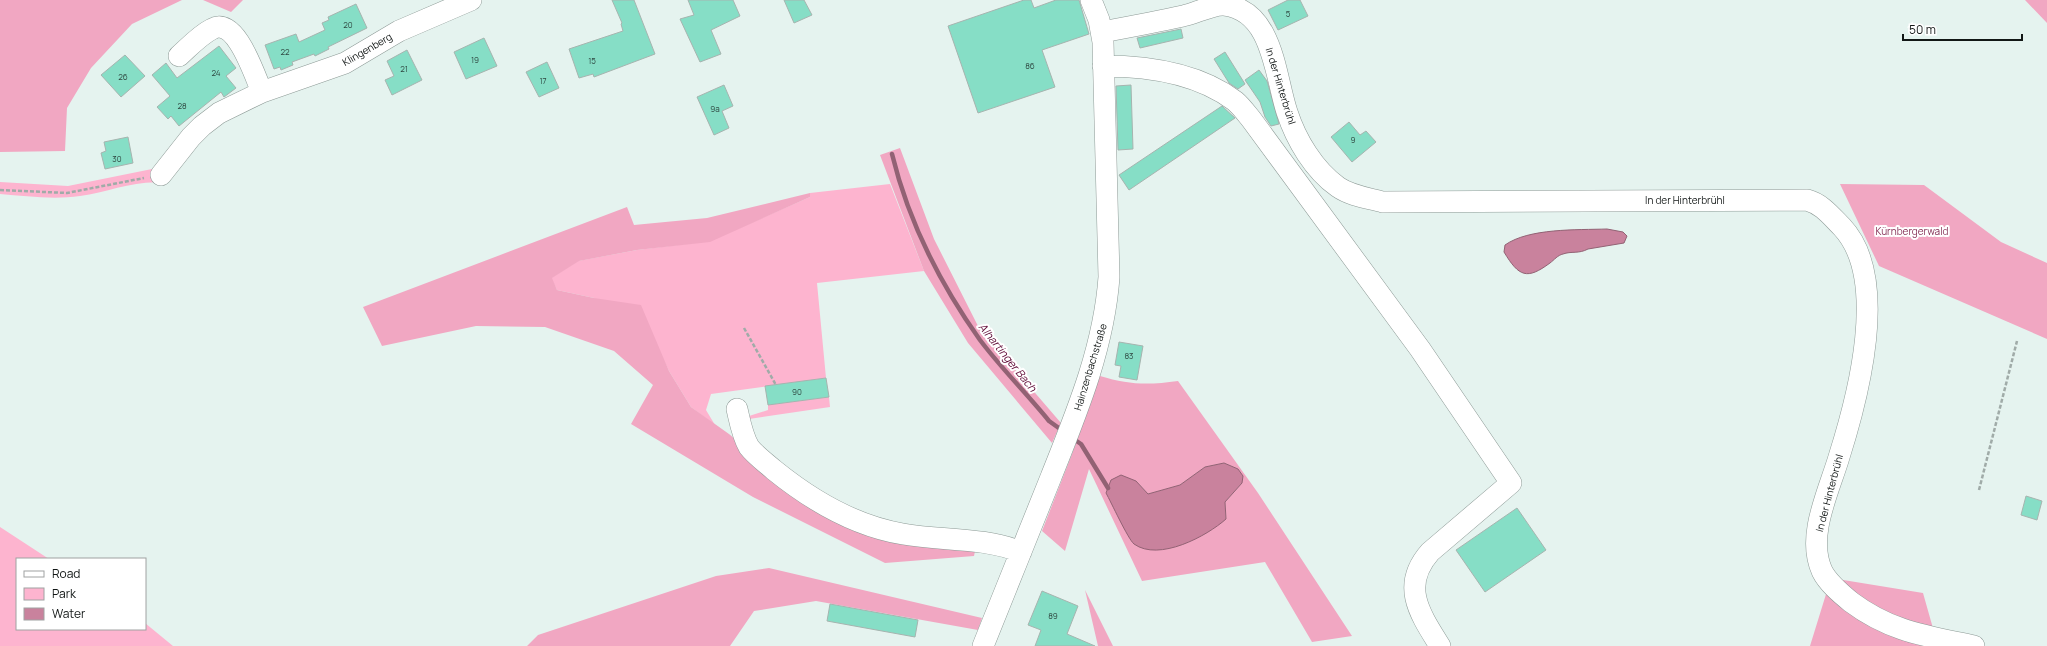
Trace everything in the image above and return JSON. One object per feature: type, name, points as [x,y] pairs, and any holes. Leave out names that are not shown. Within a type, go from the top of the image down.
[{"type":"street","name":"Klingenberg","points":[[161,175],[202,126],[219,113],[262,92],[345,63],[399,31],[471,0]]},
{"type":"street","name":"Hainzenbachstraße","points":[[983,646],[1072,424],[1098,348],[1107,304],[1109,277],[1104,66],[1102,32],[1091,0]]},
{"type":"street","name":"In der Hinterbrühl","points":[[1102,32],[1184,16],[1222,5],[1238,8],[1252,17],[1269,46],[1287,112],[1297,137],[1318,169],[1338,187],[1357,196],[1383,202],[1807,200],[1817,203],[1846,232],[1856,248],[1864,272],[1867,310],[1865,351],[1857,394],[1822,512],[1818,534],[1817,553],[1822,571],[1830,583],[1843,596],[1867,614],[1888,625],[1913,633],[1974,646]]},
{"type":"street","points":[[179,56],[213,28],[221,26],[229,29],[242,46],[262,92]]},
{"type":"street","points":[[1104,66],[1136,66],[1175,74],[1215,88],[1236,102],[1251,119],[1420,349],[1511,483],[1430,552],[1421,562],[1416,575],[1414,589],[1416,603],[1420,614],[1440,646]]},
{"type":"street","points":[[737,409],[742,430],[750,447],[790,482],[847,517],[886,531],[977,541],[1008,547],[1021,552]]},
{"type":"path","points":[[0,190],[67,193],[161,175]]},
{"type":"path","points":[[744,328],[776,385]]},
{"type":"path","points":[[1979,490],[2017,341]]},
{"type":"green space","points":[[0,0],[182,0],[132,24],[91,68],[67,108],[65,151],[0,152]]},
{"type":"green space","points":[[203,0],[243,0],[231,12]]},
{"type":"green space","points":[[2025,0],[2047,0],[2047,23]]},
{"type":"green space","points":[[900,148],[934,239],[979,328],[1061,423],[1052,443],[968,343],[924,271],[880,155]]},
{"type":"green space","points":[[157,168],[167,183],[156,182],[134,184],[91,194],[60,198],[0,194],[0,182],[68,186]]},
{"type":"green space","points":[[890,184],[924,271],[817,283],[826,378],[711,394],[706,410],[715,425],[691,407],[669,371],[654,340],[594,298],[557,290],[551,278],[578,261],[637,250],[710,241],[810,197],[810,193]]},
{"type":"green space","name":"Kürnbergerwald","points":[[1840,184],[1924,185],[2001,242],[2047,263],[2047,339],[1879,266]]},
{"type":"green space","points":[[810,193],[810,197],[710,242],[637,250],[579,261],[552,278],[557,290],[594,298],[641,305],[669,371],[691,407],[729,434],[805,498],[976,546],[974,556],[885,563],[753,497],[631,424],[653,385],[614,351],[545,327],[476,326],[382,346],[363,307],[627,207],[634,225],[707,218]]},
{"type":"green space","points":[[1100,376],[1130,383],[1178,381],[1258,493],[1352,636],[1312,642],[1265,562],[1142,581],[1089,469],[1065,551],[1042,531]],"holes":[[[1224,463],[1238,469],[1242,483],[1225,502],[1226,519],[1108,488],[1136,481],[1148,494],[1180,485],[1205,467]]]},
{"type":"green space","points":[[829,397],[830,407],[749,419],[749,416],[768,410],[768,405]]},
{"type":"green space","points":[[0,527],[47,558],[16,558],[16,630],[146,630],[146,624],[173,646],[0,646]]},
{"type":"green space","points":[[769,568],[982,618],[978,630],[816,601],[754,611],[730,646],[527,646],[538,635],[716,576]]},
{"type":"green space","points":[[1831,578],[1923,593],[1938,646],[1810,646]]},
{"type":"green space","points":[[1085,590],[1113,646],[1098,646]]},
{"type":"water","points":[[1607,229],[1623,232],[1627,236],[1624,243],[1561,255],[1542,268],[1529,274],[1519,271],[1514,267],[1504,252],[1505,245],[1515,239],[1527,235],[1554,231]]},
{"type":"water","points":[[1224,463],[1238,469],[1243,476],[1242,483],[1225,502],[1226,519],[1207,533],[1182,545],[1156,550],[1144,549],[1134,544],[1106,493],[1111,480],[1121,475],[1136,481],[1148,494],[1180,485],[1205,467]]},
{"type":"building","points":[[612,0],[634,0],[655,54],[594,77],[593,74],[579,78],[569,49],[623,31],[622,23]]},
{"type":"building","points":[[688,0],[733,0],[740,16],[711,30],[721,54],[700,62],[680,19],[694,15]]},
{"type":"building","points":[[784,0],[804,0],[812,15],[794,23]]},
{"type":"building","points":[[1024,0],[1031,0],[1034,8],[1056,0],[1079,0],[1089,34],[1042,50],[1055,87],[978,113],[948,26]]},
{"type":"building","points":[[1288,0],[1300,0],[1308,16],[1278,30],[1268,10]]},
{"type":"building","points":[[356,4],[367,28],[328,47],[329,49],[315,56],[314,54],[292,62],[293,65],[281,70],[280,67],[274,69],[265,45],[296,34],[299,42],[325,30],[322,23],[329,20],[328,17]]},
{"type":"building","points":[[1181,29],[1183,38],[1140,48],[1137,38]]},
{"type":"building","points":[[484,38],[497,66],[466,79],[454,52]]},
{"type":"building","points":[[219,46],[236,68],[226,76],[236,88],[224,97],[221,92],[179,126],[171,116],[168,119],[157,107],[170,96],[152,75],[166,63],[177,78]]},
{"type":"building","points":[[407,50],[422,80],[392,95],[385,80],[394,76],[387,61]]},
{"type":"building","points":[[1225,52],[1245,84],[1238,89],[1229,83],[1214,59]]},
{"type":"building","points":[[125,55],[145,76],[121,97],[101,75]]},
{"type":"building","points":[[547,62],[559,88],[539,97],[526,72]]},
{"type":"building","points":[[1259,70],[1267,81],[1279,124],[1271,126],[1265,117],[1260,102],[1245,80]]},
{"type":"building","points":[[724,85],[733,106],[722,111],[729,128],[714,135],[697,97]]},
{"type":"building","points":[[1131,85],[1133,149],[1118,150],[1116,86]]},
{"type":"building","points":[[1222,106],[1235,118],[1129,190],[1119,175]]},
{"type":"building","points":[[1349,122],[1360,135],[1366,131],[1376,142],[1352,162],[1331,137]]},
{"type":"building","points":[[128,137],[133,163],[105,169],[101,153],[106,151],[104,142]]},
{"type":"building","points":[[1119,342],[1143,346],[1137,380],[1119,377],[1121,366],[1115,365]]},
{"type":"building","points":[[826,378],[829,397],[768,405],[765,386]]},
{"type":"building","points":[[2026,496],[2042,501],[2037,520],[2021,515]]},
{"type":"building","points":[[1517,508],[1546,550],[1485,592],[1456,550]]},
{"type":"building","points":[[1042,591],[1078,606],[1067,634],[1095,646],[1035,646],[1041,630],[1028,625]]},
{"type":"building","points":[[830,604],[918,620],[915,637],[827,621]]},
{"type":"waterway","name":"Alhartinger Bach","points":[[892,154],[907,203],[927,251],[952,297],[980,340],[997,361],[1049,421],[1063,431]]},
{"type":"waterway","name":"Alhartinger Bach","points":[[1072,438],[1081,444],[1108,488]]}]
